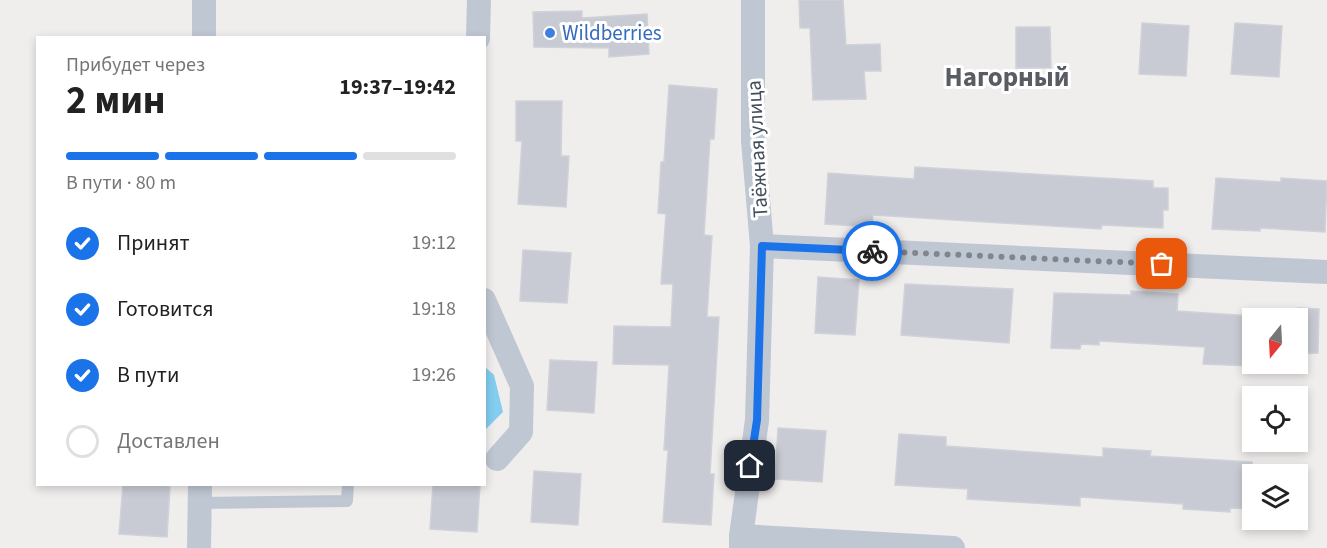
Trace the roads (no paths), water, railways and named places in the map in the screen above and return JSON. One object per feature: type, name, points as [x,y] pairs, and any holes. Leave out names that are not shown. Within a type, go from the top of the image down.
[{"type":"street","points":[[204,0],[204,36]]},
{"type":"street","points":[[478,36],[479,0]]},
{"type":"street","name":"Таёжная улица","points":[[741,542],[757,420],[762,246],[753,141],[753,0]]},
{"type":"street","points":[[762,246],[1327,272]]},
{"type":"street","points":[[486,305],[522,386],[521,432],[497,459]]},
{"type":"street","points":[[199,548],[200,494]]},
{"type":"street","points":[[741,542],[953,548]]},
{"type":"lane","points":[[200,494],[347,501],[348,486]]},
{"type":"water","points":[[486,368],[494,375],[503,412],[486,429]]},
{"type":"place","name":"Wildberries","points":[[550,33]]},
{"type":"district","name":"Нагорный","points":[[1007,77]]}]
